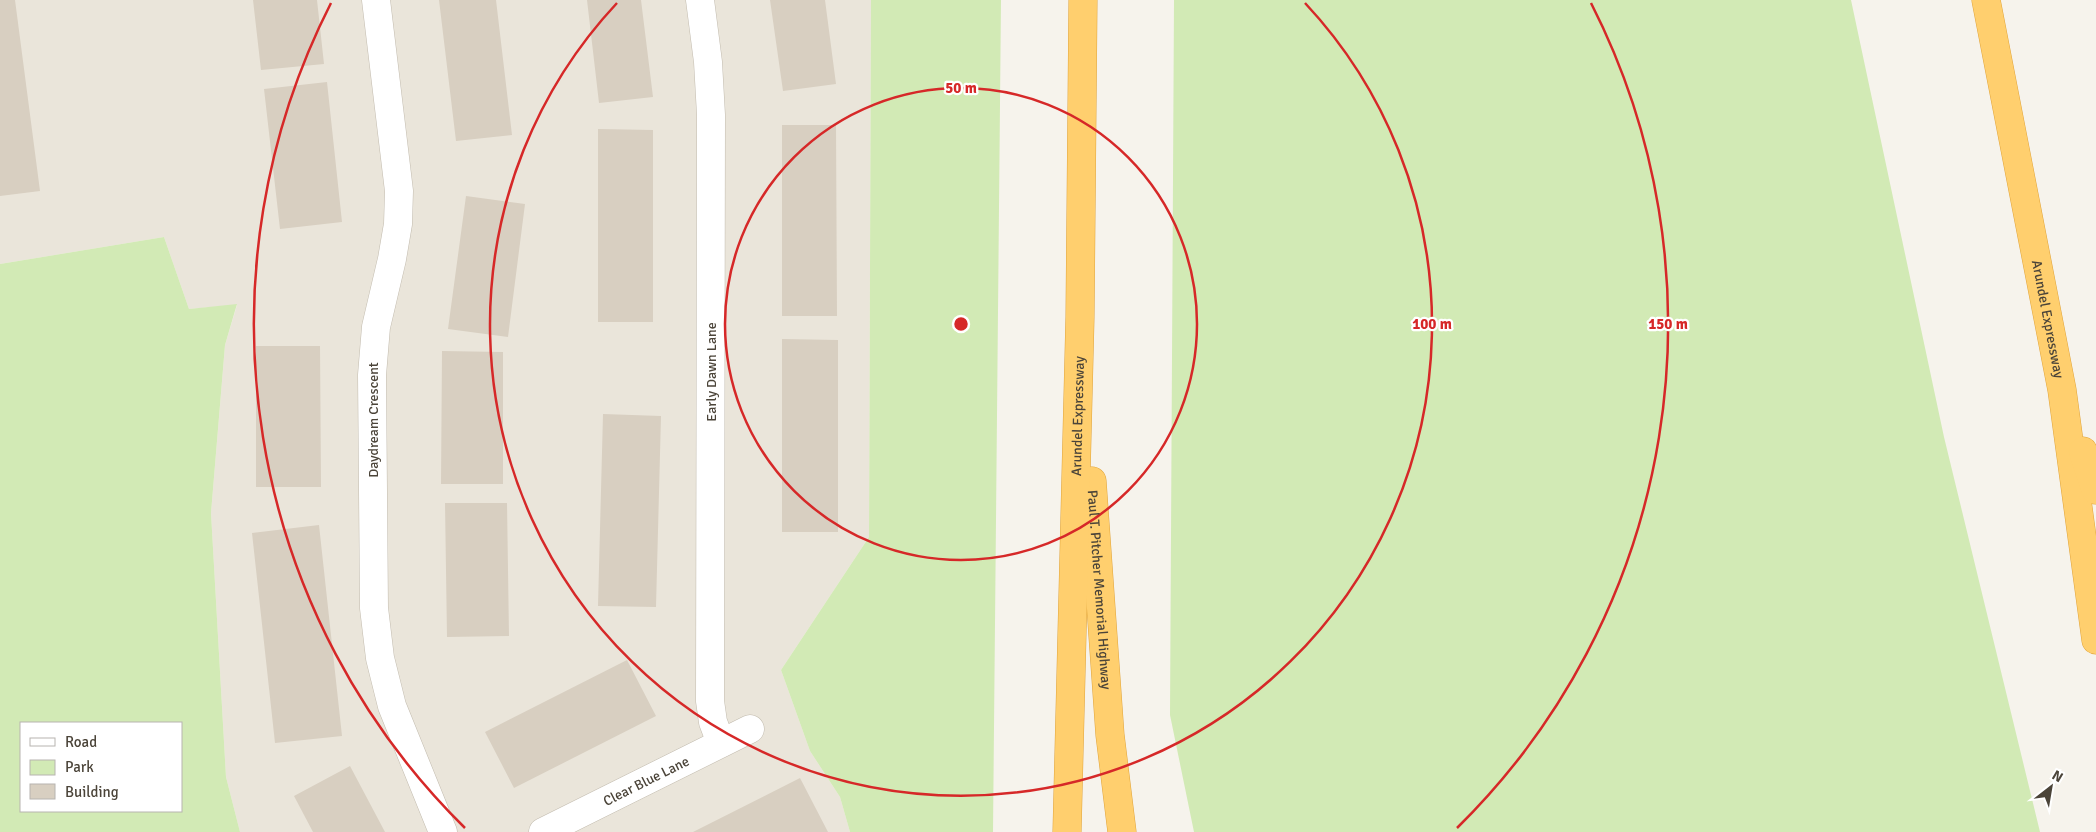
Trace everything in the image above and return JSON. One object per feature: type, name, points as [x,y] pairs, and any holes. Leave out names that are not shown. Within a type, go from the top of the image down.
[{"type":"highway","name":"Arundel Expressway","points":[[1067,832],[1080,317],[1083,0]]},
{"type":"highway","name":"Arundel Expressway","points":[[1986,0],[2062,390],[2096,640]]},
{"type":"highway","name":"Paul T. Pitcher Memorial Highway","points":[[1080,317],[1110,735],[1122,832]]},
{"type":"highway","points":[[2062,390],[2096,490]]},
{"type":"street","name":"Daydream Crescent","points":[[376,0],[399,191],[398,224],[376,327],[372,375],[374,608],[380,658],[392,706],[444,832]]},
{"type":"street","name":"Early Dawn Lane","points":[[700,0],[708,62],[711,115],[710,701],[713,722],[721,743]]},
{"type":"street","name":"Clear Blue Lane","points":[[543,832],[750,729]]},
{"type":"shaded area","points":[[0,0],[871,0],[869,537],[781,670],[810,751],[840,797],[850,832],[240,832],[226,777],[211,513],[225,345],[237,305],[189,309],[164,237],[0,264]]},
{"type":"green space","points":[[871,0],[1001,0],[993,832],[850,832],[840,797],[810,751],[781,670],[869,537]]},
{"type":"green space","points":[[1174,0],[1851,0],[1944,437],[2040,832],[1194,832],[1170,715]]},
{"type":"green space","points":[[164,237],[189,309],[237,304],[225,345],[211,513],[226,777],[240,832],[0,832],[0,264]]},
{"type":"building","points":[[0,0],[15,0],[40,191],[0,196]]},
{"type":"building","points":[[253,0],[317,0],[324,64],[261,70]]},
{"type":"building","points":[[439,0],[496,0],[512,135],[456,141]]},
{"type":"building","points":[[587,0],[641,0],[653,97],[599,103]]},
{"type":"building","points":[[770,0],[825,0],[836,84],[783,91]]},
{"type":"building","points":[[327,82],[342,222],[280,229],[264,89]]},
{"type":"building","points":[[782,125],[836,125],[837,316],[782,316]]},
{"type":"building","points":[[598,129],[653,130],[653,322],[598,322]]},
{"type":"building","points":[[466,196],[525,204],[508,337],[448,329]]},
{"type":"building","points":[[782,339],[838,340],[838,532],[782,532]]},
{"type":"building","points":[[256,346],[320,346],[321,487],[256,487]]},
{"type":"building","points":[[442,351],[503,352],[503,484],[441,484]]},
{"type":"building","points":[[603,414],[661,416],[656,607],[598,606]]},
{"type":"building","points":[[445,503],[507,503],[509,636],[447,637]]},
{"type":"building","points":[[319,525],[342,736],[275,743],[252,533]]},
{"type":"building","points":[[627,660],[656,716],[514,788],[485,732]]},
{"type":"building","points":[[350,766],[385,832],[313,832],[294,796]]},
{"type":"building","points":[[800,778],[828,832],[693,832]]}]
